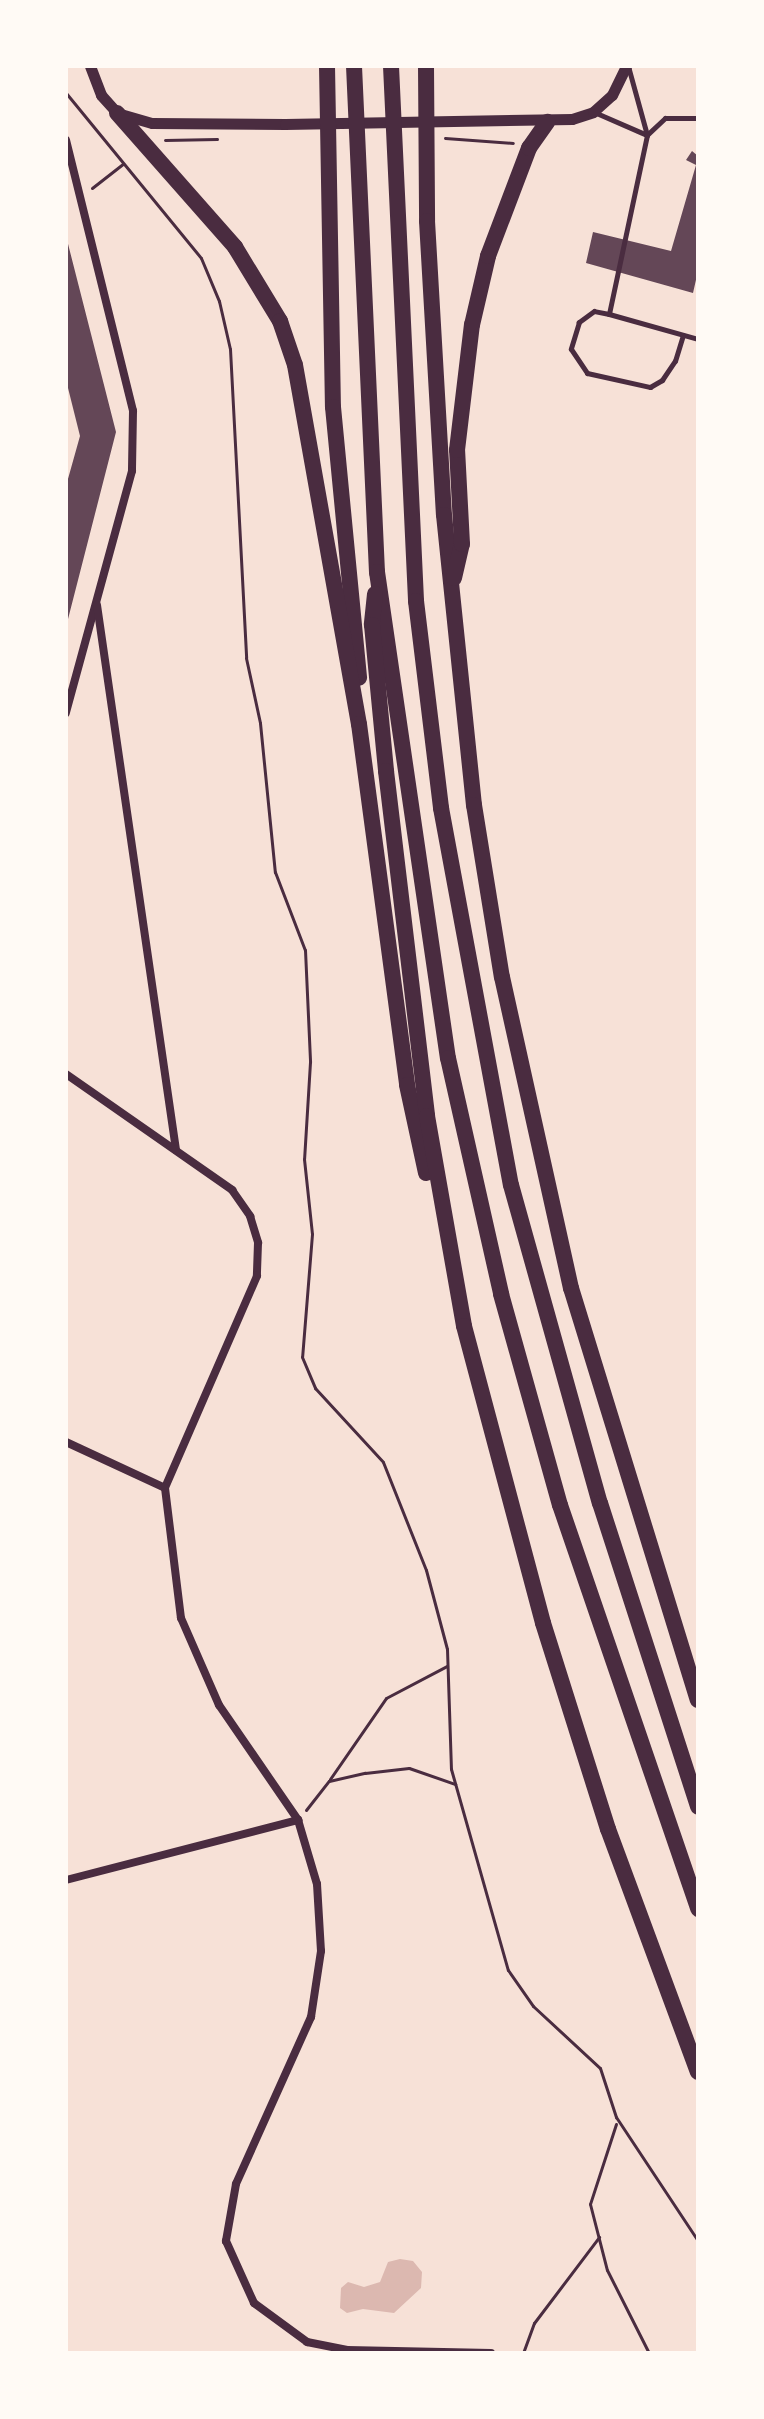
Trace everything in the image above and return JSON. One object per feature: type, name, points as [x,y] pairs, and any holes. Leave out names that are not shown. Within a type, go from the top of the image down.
[{"type":"highway","points":[[327,66],[333,407],[359,724]]},
{"type":"highway","points":[[354,66],[377,572],[448,1058],[501,1294],[560,1505],[698,1909]]},
{"type":"highway","points":[[391,66],[416,601],[441,808],[511,1185],[600,1503],[698,1807]]},
{"type":"highway","points":[[426,66],[427,221],[451,591],[474,805],[542,1175],[629,1490],[698,1700]]},
{"type":"highway","points":[[117,113],[235,247],[280,321],[295,365],[359,724],[407,1085],[455,1307],[464,1326]]},
{"type":"highway","points":[[451,591],[462,544],[457,450],[472,325],[493,242],[529,148],[547,122]]},
{"type":"highway","points":[[377,572],[372,625],[386,771],[427,1116],[464,1326],[497,1465],[566,1697],[608,1829],[698,2072]]},
{"type":"street","points":[[90,66],[101,95],[117,113],[152,123],[285,124],[547,122],[593,112],[612,95],[627,66]]},
{"type":"street","points":[[66,140],[133,411],[132,471],[66,713]]},
{"type":"street","points":[[96,601],[176,1150]]},
{"type":"street","points":[[66,1074],[232,1190],[250,1216],[258,1243],[257,1276],[165,1488],[181,1618],[199,1666],[298,1820],[317,1884],[321,1938],[311,2017],[236,2184],[226,2241],[254,2303],[307,2342],[347,2350],[491,2353]]},
{"type":"street","points":[[66,1442],[165,1488]]},
{"type":"street","points":[[66,1880],[298,1820]]},
{"type":"lane","points":[[609,314],[647,135],[627,66]]},
{"type":"lane","points":[[593,112],[647,135]]},
{"type":"lane","points":[[647,135],[665,118],[698,118]]},
{"type":"lane","points":[[683,335],[675,361],[662,380],[650,387],[587,373],[571,349],[579,322],[594,311],[698,339]]},
{"type":"path","points":[[66,93],[201,258],[219,301],[230,349],[246,658],[260,723],[275,872],[305,950],[310,1062],[304,1159],[312,1234],[302,1357],[315,1388],[383,1462],[426,1570],[447,1649],[455,1784],[508,1970],[533,2006],[600,2068],[616,2117],[698,2241]]},
{"type":"path","points":[[452,138],[513,143]]},
{"type":"path","points":[[82,204],[89,199],[93,184],[123,164]]},
{"type":"path","points":[[298,1820],[386,1698],[447,1666]]},
{"type":"path","points":[[329,1781],[409,1768],[455,1784]]},
{"type":"path","points":[[616,2124],[590,2204],[607,2270],[649,2353]]},
{"type":"path","points":[[523,2353],[534,2323],[599,2237]]},
{"type":"shaded area","points":[[400,2259],[413,2261],[422,2272],[421,2288],[394,2313],[363,2309],[347,2313],[340,2308],[341,2288],[348,2282],[364,2287],[380,2282],[388,2262]]},
{"type":"building","points":[[692,151],[698,156],[698,271],[693,293],[586,263],[593,232],[671,251],[696,165],[686,160]]},
{"type":"building","points":[[66,236],[116,432],[67,623],[66,486],[80,436],[66,380]]}]
